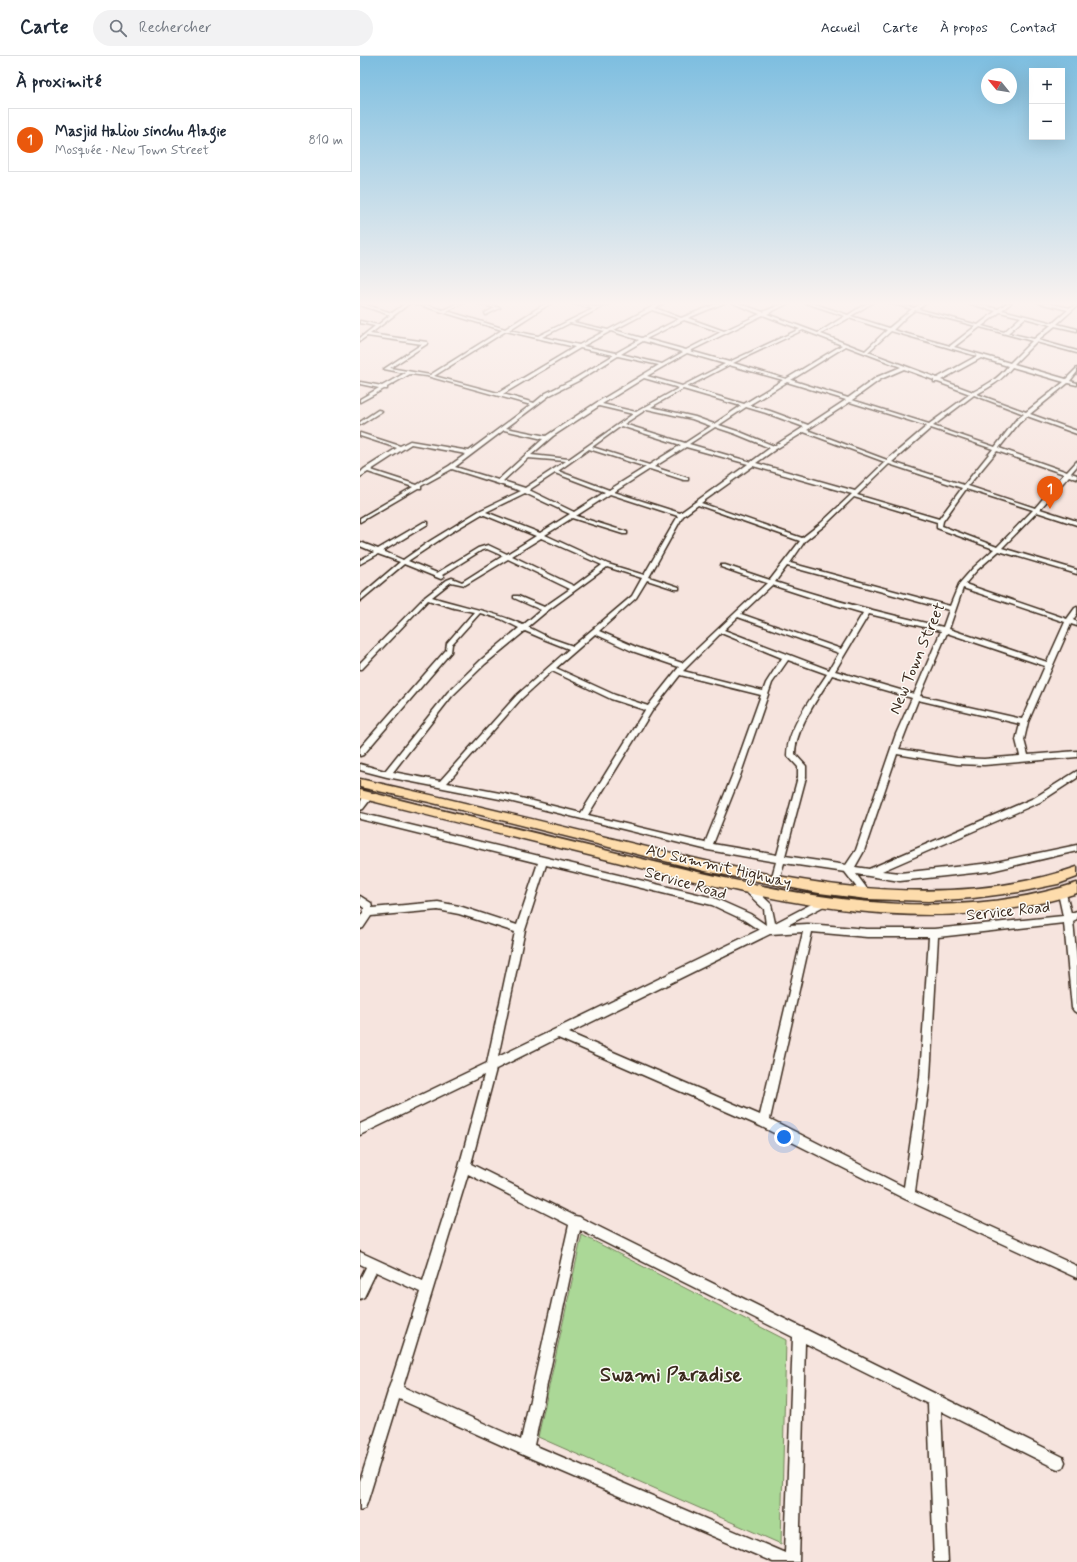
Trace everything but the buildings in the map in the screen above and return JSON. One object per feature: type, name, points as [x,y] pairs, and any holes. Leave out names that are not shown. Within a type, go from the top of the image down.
[{"type":"main road","name":"AU Summit Highway","points":[[360,783],[705,866],[801,886],[867,894],[928,896],[973,893],[1019,887],[1058,879],[1077,872]]},
{"type":"main road","name":"AU Summit Highway","points":[[364,795],[419,810],[748,888],[820,903],[866,908],[932,910],[979,907],[1027,901],[1077,888]]},
{"type":"street","points":[[360,401],[385,388],[408,373]]},
{"type":"street","points":[[417,373],[534,404]]},
{"type":"street","points":[[431,376],[436,373]]},
{"type":"street","points":[[498,394],[533,373]]},
{"type":"street","points":[[360,520],[451,467],[534,404],[585,373]]},
{"type":"street","points":[[500,481],[516,470],[547,438],[648,373]]},
{"type":"street","points":[[360,599],[373,586],[438,537],[481,512],[526,490],[637,414],[710,373]]},
{"type":"street","points":[[764,373],[930,426],[1077,477]]},
{"type":"street","points":[[360,544],[436,576],[462,584],[798,373]]},
{"type":"street","points":[[441,785],[520,697],[573,648],[634,597],[681,515],[774,448],[850,400],[880,378],[891,373]]},
{"type":"street","points":[[916,373],[1077,433]]},
{"type":"street","points":[[936,381],[950,373]]},
{"type":"street","points":[[583,818],[649,709],[683,666],[721,631],[770,582],[786,564],[803,540],[823,524],[888,462],[930,426],[973,394],[987,387],[1005,373]]},
{"type":"street","points":[[1040,373],[1077,384]]},
{"type":"street","points":[[1073,373],[1067,381],[1017,422],[965,487],[940,521],[939,528],[998,549],[1077,572]]},
{"type":"street","points":[[643,376],[744,406],[806,428],[888,462],[1077,523]]},
{"type":"street","points":[[360,383],[385,388]]},
{"type":"street","points":[[598,404],[637,414]]},
{"type":"street","points":[[647,408],[694,418],[774,448]]},
{"type":"street","points":[[360,424],[380,411]]},
{"type":"street","points":[[621,425],[685,445],[753,463],[940,521]]},
{"type":"street","points":[[502,428],[547,438]]},
{"type":"street","points":[[360,434],[401,448]]},
{"type":"street","points":[[360,475],[410,442],[471,453]]},
{"type":"street","points":[[589,447],[686,479]]},
{"type":"street","points":[[528,456],[568,460]]},
{"type":"street","name":"New Town Street","points":[[848,870],[860,851],[894,751],[915,698],[945,630],[961,585],[975,569],[998,549],[1036,510],[1077,463]]},
{"type":"street","points":[[360,464],[368,469],[419,487]]},
{"type":"street","points":[[451,467],[526,490],[573,515],[625,533]]},
{"type":"street","points":[[554,471],[609,492],[681,515]]},
{"type":"street","points":[[696,503],[803,540]]},
{"type":"street","points":[[481,512],[606,565],[677,588]]},
{"type":"street","points":[[360,562],[376,551],[426,523]]},
{"type":"street","points":[[436,576],[483,547],[488,547],[574,588]]},
{"type":"street","points":[[786,564],[953,608]]},
{"type":"street","points":[[387,774],[450,694],[483,662],[545,610],[606,565]]},
{"type":"street","points":[[723,566],[817,598],[867,612],[945,630],[1050,665]]},
{"type":"street","points":[[360,666],[427,598],[449,581]]},
{"type":"street","points":[[961,585],[1077,624]]},
{"type":"street","points":[[516,597],[545,610]]},
{"type":"street","points":[[427,598],[456,607],[479,611],[503,618],[548,639],[573,648]]},
{"type":"street","points":[[1025,759],[1020,740],[1024,722],[1069,621],[1077,609]]},
{"type":"street","points":[[360,752],[449,650],[449,644],[452,639],[479,611]]},
{"type":"street","points":[[775,880],[802,776],[802,766],[791,755],[791,747],[795,732],[867,612]]},
{"type":"street","points":[[737,615],[842,652]]},
{"type":"street","points":[[594,631],[683,666]]},
{"type":"street","points":[[721,631],[786,657],[915,698],[1024,722]]},
{"type":"street","points":[[708,847],[736,776],[746,743],[769,683],[786,657]]},
{"type":"street","points":[[551,668],[613,697],[649,709]]},
{"type":"street","points":[[678,672],[765,694]]},
{"type":"street","points":[[894,751],[957,760],[984,762],[1077,754]]},
{"type":"street","points":[[360,766],[387,774],[505,797],[583,818],[708,847],[900,877],[991,867],[1077,848]]},
{"type":"street","points":[[871,872],[1036,800],[1077,774]]},
{"type":"street","points":[[360,807],[364,795]]},
{"type":"street","name":"Service Road","points":[[360,816],[714,902],[769,929],[808,928],[867,933],[934,933],[1073,917]]},
{"type":"street","points":[[360,1503],[394,1390],[465,1167],[491,1067],[520,930],[543,860]]},
{"type":"street","points":[[848,870],[867,894]]},
{"type":"street","points":[[748,888],[768,907],[769,929]]},
{"type":"street","points":[[1062,893],[1073,917],[1077,1008]]},
{"type":"street","points":[[360,900],[368,906],[368,912],[360,925]]},
{"type":"street","points":[[362,1128],[491,1067],[820,903]]},
{"type":"street","points":[[368,912],[438,906],[459,910],[520,930]]},
{"type":"street","points":[[764,1122],[808,928]]},
{"type":"street","points":[[909,1195],[925,1077],[934,933]]},
{"type":"street","points":[[558,1033],[764,1122],[909,1195],[1077,1272]]},
{"type":"street","points":[[465,1167],[1058,1462]]},
{"type":"street","points":[[526,1449],[576,1221]]},
{"type":"street","points":[[360,1258],[426,1290]]},
{"type":"street","points":[[360,1293],[373,1264]]},
{"type":"street","points":[[394,1390],[526,1449],[791,1562],[800,1333]]},
{"type":"street","points":[[934,1400],[942,1562]]},
{"type":"green space","points":[[582,1235],[786,1340],[781,1544],[538,1437]]},
{"type":"place","name":"Masjid Haliou sinchu Alagie","points":[[1050,509]]},
{"type":"district","name":"Swami Paradise","points":[[671,1374]]}]
